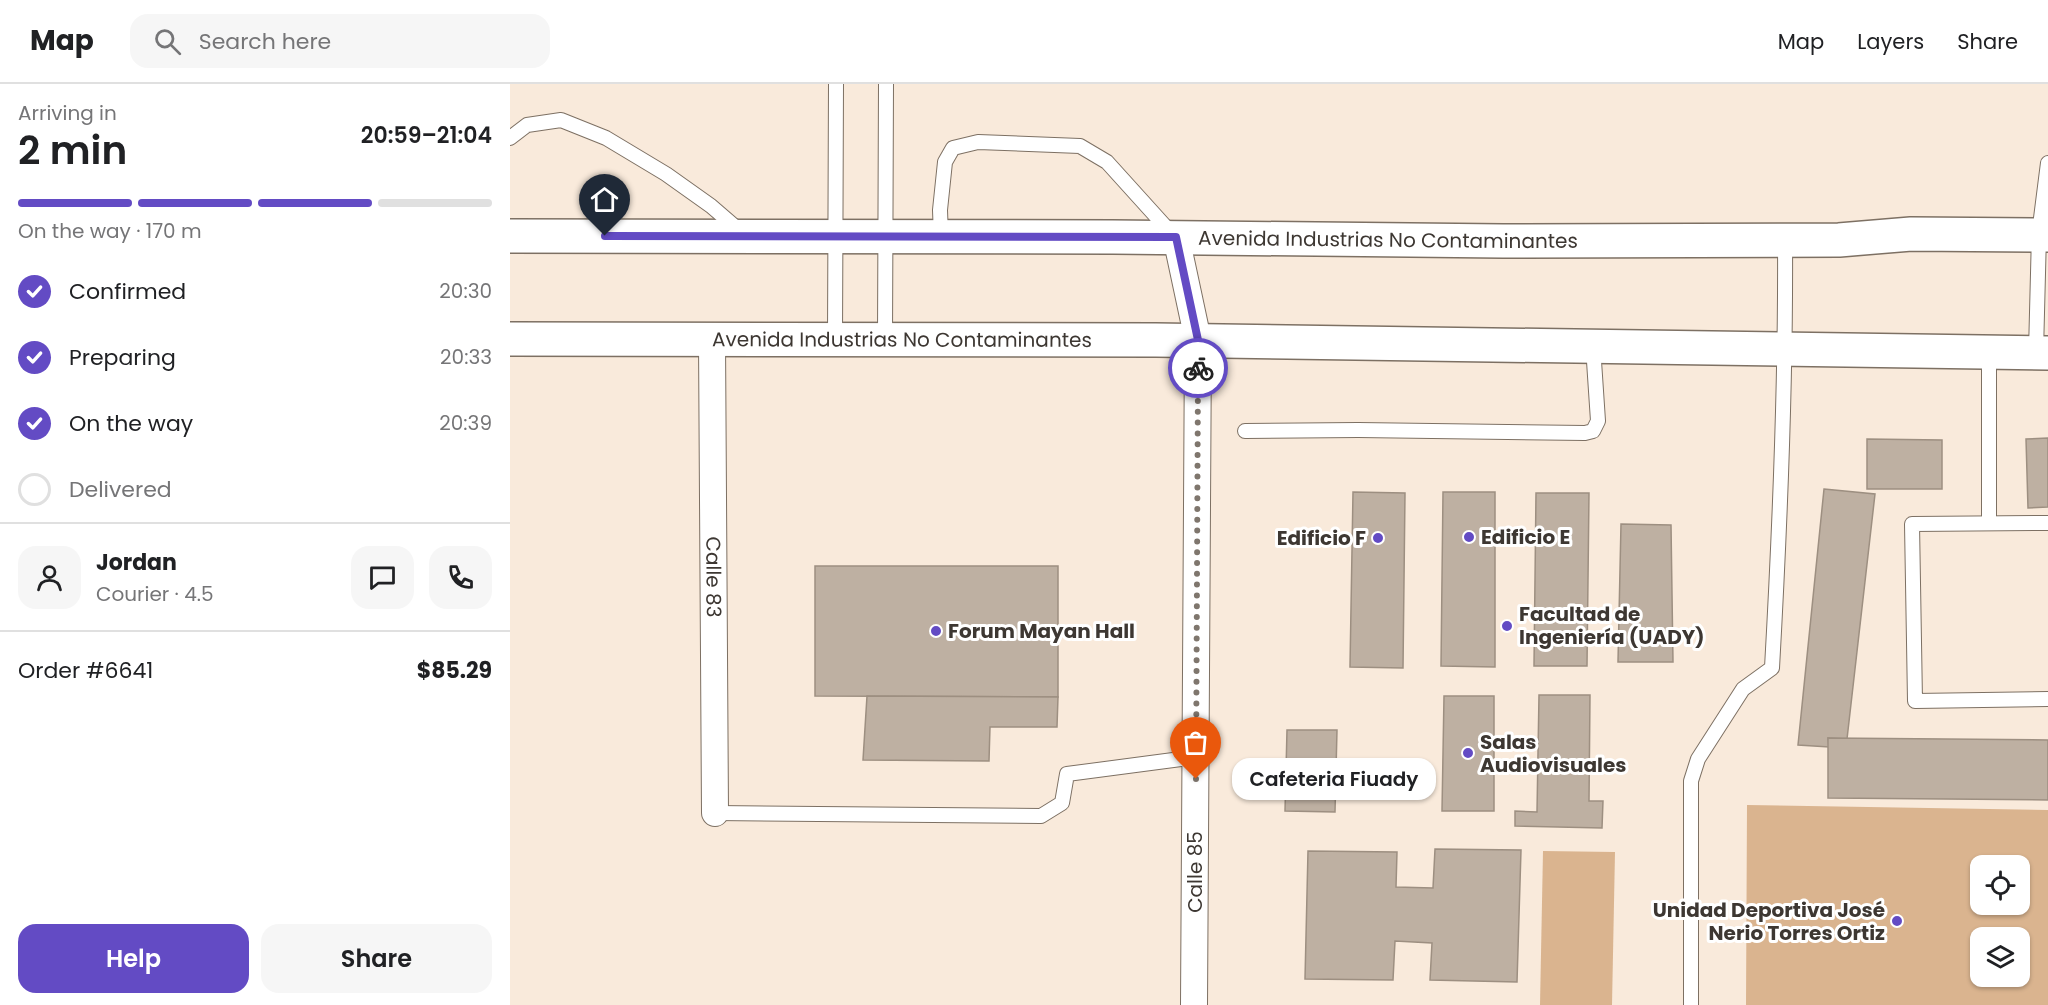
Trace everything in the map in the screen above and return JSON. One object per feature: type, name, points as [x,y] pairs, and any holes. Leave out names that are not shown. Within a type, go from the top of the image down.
[{"type":"main road","name":"Avenida Industrias No Contaminantes","points":[[510,236],[1176,237],[1503,241],[1839,240],[1911,234],[2044,234]]},
{"type":"main road","name":"Avenida Industrias No Contaminantes","points":[[510,339],[1198,340],[2042,352]]},
{"type":"street","name":"Calle 85","points":[[1176,237],[1198,340],[1194,1005]]},
{"type":"street","name":"Calle 83","points":[[711,341],[715,813]]},
{"type":"lane","points":[[835,339],[836,84]]},
{"type":"lane","points":[[885,339],[886,84]]},
{"type":"lane","points":[[510,138],[526,125],[561,120],[606,138],[666,174],[711,206],[747,236]]},
{"type":"lane","points":[[941,237],[940,210],[945,162],[953,148],[978,142],[1080,146],[1107,162],[1176,237]]},
{"type":"lane","points":[[2042,352],[2048,163]]},
{"type":"lane","points":[[1692,1005],[1691,781],[1698,759],[1743,689],[1772,668],[1786,349],[1785,240]]},
{"type":"lane","points":[[1245,431],[1585,433],[1593,431],[1598,421],[1593,346]]},
{"type":"lane","points":[[1989,352],[1989,523]]},
{"type":"lane","points":[[2048,523],[1912,524],[1916,701],[2048,699]]},
{"type":"lane","points":[[715,813],[1041,816],[1062,803],[1067,774],[1196,757]]},
{"type":"shaded area","name":"Unidad Deportiva José Nerio Torres Ortiz","points":[[1747,805],[2048,810],[2048,1005],[1746,1005]]},
{"type":"shaded area","points":[[1543,851],[1615,852],[1612,1005],[1540,1005]]},
{"type":"building","points":[[2048,438],[2048,507],[2028,508],[2026,439]]},
{"type":"building","points":[[1867,439],[1942,440],[1942,489],[1867,489]]},
{"type":"building","points":[[1824,489],[1875,494],[1847,739],[1828,738],[1829,747],[1798,745]]},
{"type":"building","name":"Edificio F","points":[[1353,492],[1405,493],[1403,668],[1350,667]]},
{"type":"building","name":"Edificio E","points":[[1443,492],[1495,492],[1495,667],[1441,666]]},
{"type":"building","points":[[1536,493],[1589,493],[1587,666],[1534,666]]},
{"type":"building","points":[[1621,524],[1671,525],[1673,662],[1618,662]]},
{"type":"building","name":"Forum Mayan Hall","points":[[815,566],[1058,566],[1058,697],[815,696]]},
{"type":"building","points":[[1539,695],[1590,695],[1589,801],[1603,801],[1602,828],[1515,826],[1515,811],[1537,812]]},
{"type":"building","points":[[867,696],[1058,697],[1057,727],[990,727],[989,761],[863,760]]},
{"type":"building","name":"Salas Audiovisuales","points":[[1444,696],[1494,696],[1494,811],[1442,811]]},
{"type":"building","points":[[1287,730],[1337,730],[1335,812],[1285,811]]},
{"type":"building","points":[[1828,738],[2048,740],[2048,800],[1828,798]]},
{"type":"building","points":[[1435,849],[1521,850],[1517,982],[1430,980],[1432,943],[1395,941],[1393,980],[1305,979],[1308,851],[1397,852],[1396,887],[1433,888]]},
{"type":"way so far","points":[[1196,779],[1198,368]]},
{"type":"place","name":"Edificio E","points":[[1469,537]]},
{"type":"place","name":"Edificio F","points":[[1378,538]]},
{"type":"place","name":"Facultad de Ingeniería (UADY)","points":[[1507,626]]},
{"type":"place","name":"Forum Mayan Hall","points":[[936,631]]},
{"type":"place","name":"Salas Audiovisuales","points":[[1468,753]]},
{"type":"place","name":"Cafeteria Fiuady","points":[[1196,779]]},
{"type":"place","name":"Unidad Deportiva José Nerio Torres Ortiz","points":[[1897,921]]},
{"type":"route","points":[[605,236],[1176,237],[1198,340],[1198,368]]}]
